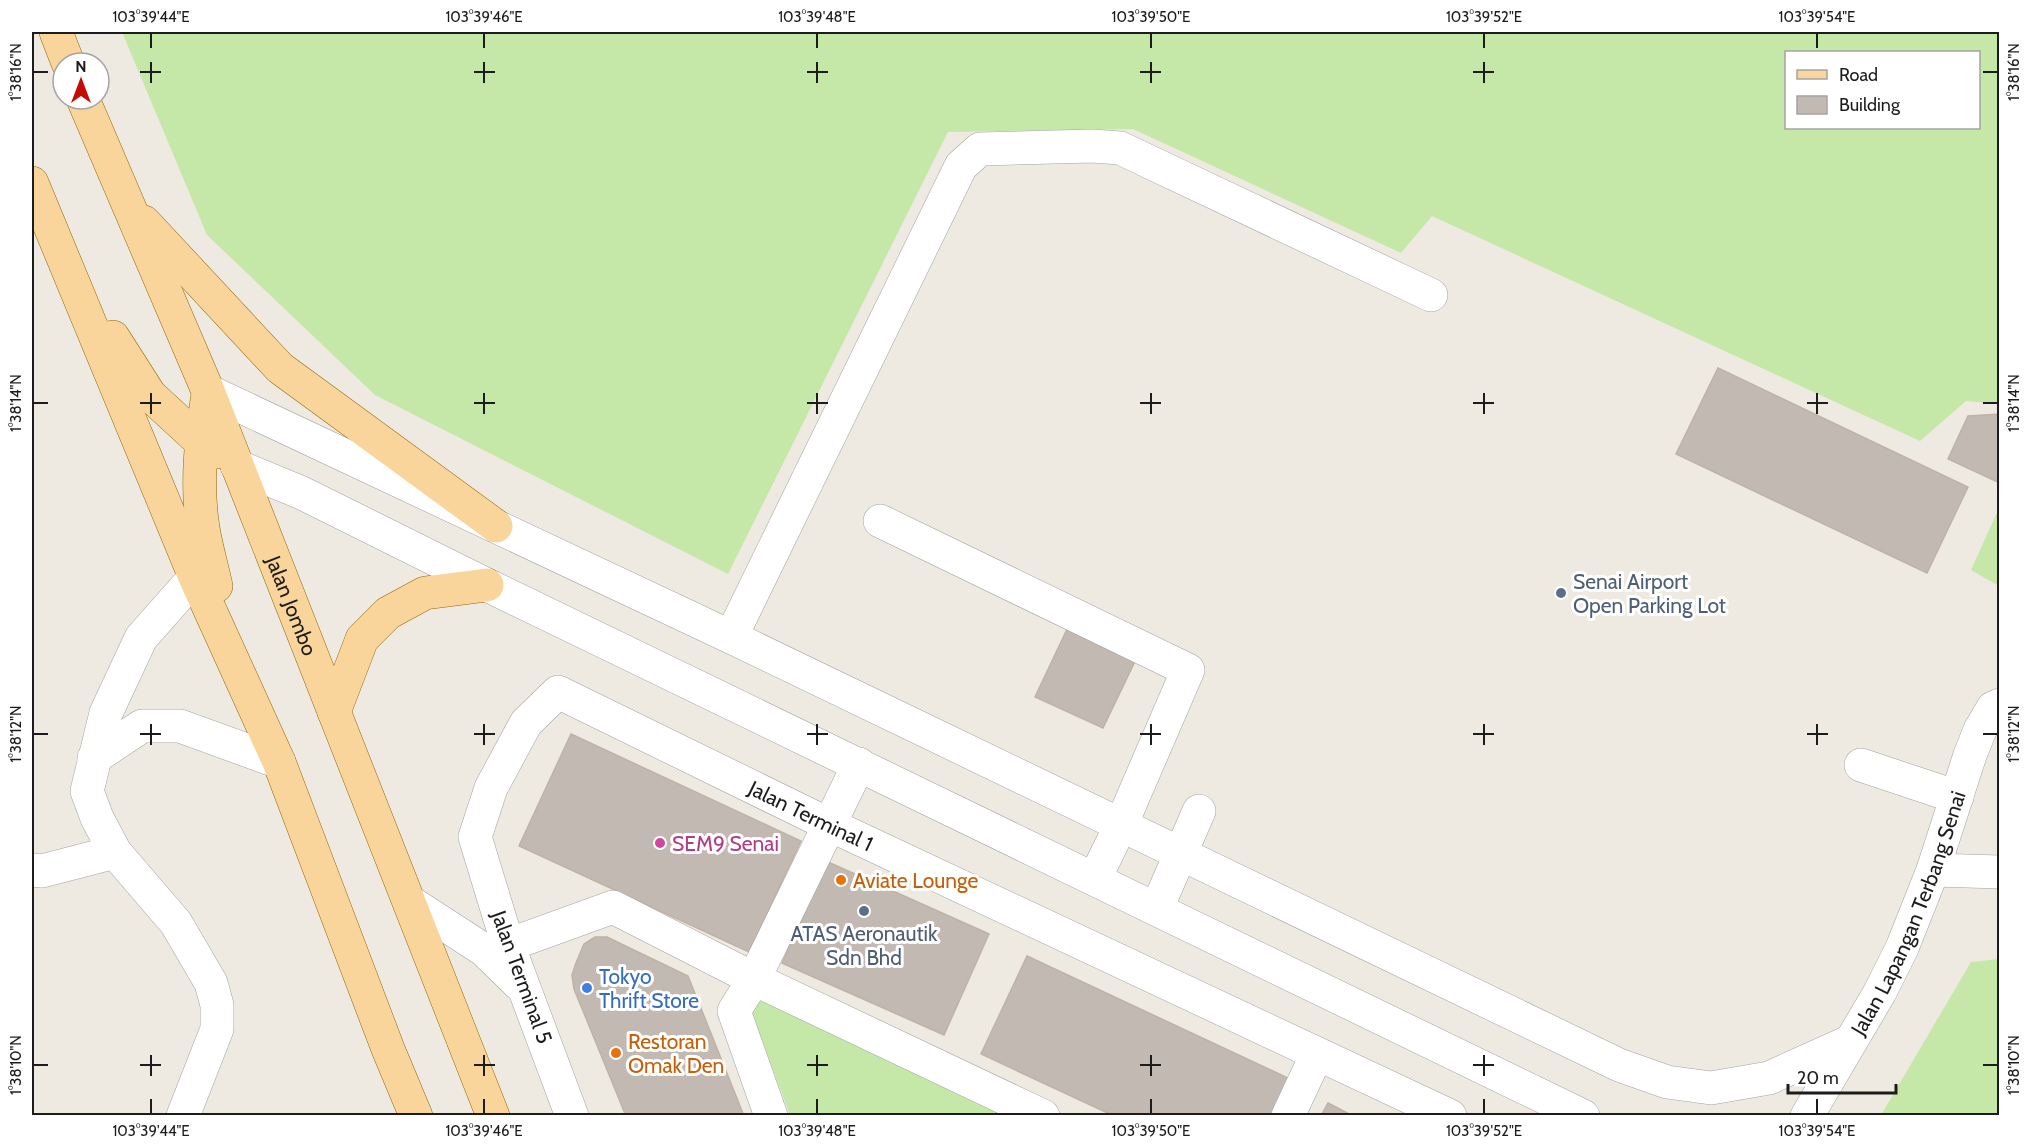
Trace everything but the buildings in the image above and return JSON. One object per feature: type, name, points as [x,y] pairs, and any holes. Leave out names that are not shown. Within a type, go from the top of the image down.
[{"type":"main road","points":[[56,32],[63,51]]},
{"type":"main road","name":"Jalan Jombo","points":[[87,111],[208,391],[493,1116]]},
{"type":"main road","points":[[32,183],[195,577],[279,762],[388,1049],[416,1116]]},
{"type":"main road","points":[[129,205],[280,368],[496,525]]},
{"type":"main road","points":[[66,264],[150,395],[201,442],[237,466]]},
{"type":"main road","points":[[208,391],[201,442],[203,527],[232,658]]},
{"type":"main road","points":[[334,712],[362,639],[388,613],[425,593],[487,585]]},
{"type":"street","points":[[731,637],[961,166],[980,149],[1092,146],[1119,148],[1431,295]]},
{"type":"street","points":[[208,391],[731,637],[1179,855],[1619,1065],[1667,1082],[1711,1088],[1768,1078],[1851,1041]]},
{"type":"street","points":[[237,466],[302,493],[487,585],[1583,1116]]},
{"type":"street","points":[[880,521],[1188,670],[1121,825],[1095,878]]},
{"type":"street","points":[[183,1116],[217,1029],[217,1005],[211,983],[176,923],[115,852],[97,818],[87,791],[106,713],[141,638],[195,577]]},
{"type":"street","name":"Jalan Terminal 1","points":[[475,837],[491,788],[526,723],[558,692],[830,825],[1450,1116]]},
{"type":"street","name":"Jalan Lapangan Terbang Senai","points":[[1807,1116],[1880,992],[1902,948],[1934,870],[1980,730],[1994,708],[2000,705]]},
{"type":"street","points":[[94,758],[142,726],[180,726],[279,762]]},
{"type":"street","points":[[771,1116],[734,1011],[754,979],[859,764]]},
{"type":"street","points":[[1861,765],[1957,797]]},
{"type":"street","points":[[1157,908],[1199,811]]},
{"type":"street","name":"Jalan Terminal 5","points":[[475,837],[508,945],[572,1116]]},
{"type":"street","points":[[32,870],[42,871],[115,852]]},
{"type":"street","points":[[1934,870],[2000,872]]},
{"type":"street","points":[[410,902],[484,950],[526,990]]},
{"type":"street","points":[[508,945],[613,907],[754,979],[1043,1116]]},
{"type":"street","points":[[1288,1116],[1317,1054]]},
{"type":"green space","points":[[122,32],[1999,32],[1999,404],[1966,401],[1920,441],[1432,216],[1401,253],[1133,129],[948,132],[728,574],[375,395],[207,235]]},
{"type":"green space","points":[[1999,508],[1999,586],[1971,570]]},
{"type":"green space","points":[[1999,959],[1999,1115],[1881,1115],[1971,962]]},
{"type":"green space","points":[[763,998],[1007,1115],[790,1115],[751,1011]]},
{"type":"place","name":"Senai Airport Open Parking Lot","points":[[1561,593]]},
{"type":"place","name":"SEM9 Senai","points":[[660,843]]},
{"type":"place","name":"Aviate Lounge","points":[[841,880]]},
{"type":"place","name":"ATAS Aeronautik Sdn Bhd","points":[[864,911]]},
{"type":"place","name":"Tokyo Thrift Store","points":[[587,988]]},
{"type":"place","name":"Restoran Omak Den","points":[[616,1053]]}]
